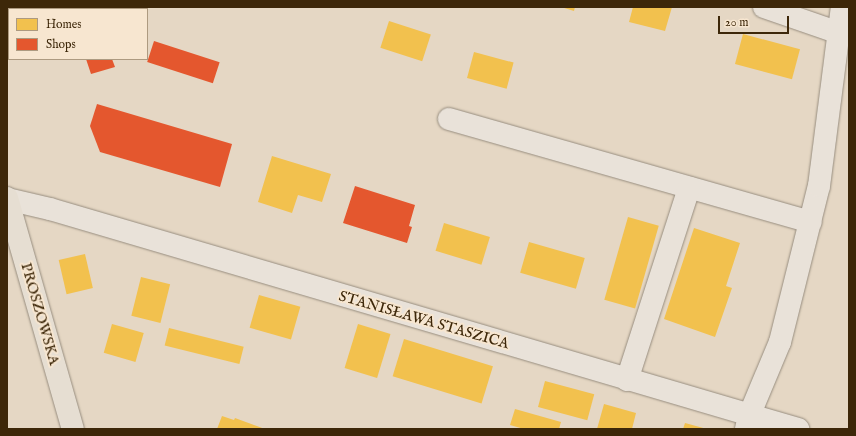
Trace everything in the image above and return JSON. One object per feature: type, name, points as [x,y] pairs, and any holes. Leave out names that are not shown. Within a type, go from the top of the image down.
[{"type":"main road","name":"PROSZOWSKA","points":[[7,199],[74,429]]},
{"type":"street","points":[[764,7],[839,33]]},
{"type":"street","points":[[747,422],[780,342],[811,222],[819,186],[842,7]]},
{"type":"street","points":[[449,119],[811,222]]},
{"type":"street","points":[[627,380],[690,188]]},
{"type":"street","name":"STANISŁAWA STASZICA","points":[[7,199],[50,209],[627,380],[747,422],[798,429]]},
{"type":"building: Homes","points":[[10,7],[42,7],[42,8]]},
{"type":"building: Homes","points":[[561,7],[575,7],[574,11]]},
{"type":"building: Homes","points":[[633,7],[672,7],[665,31],[629,22]]},
{"type":"building: Homes","points":[[389,21],[431,35],[422,61],[380,48]]},
{"type":"building: Homes","points":[[743,34],[800,49],[792,79],[735,64]]},
{"type":"building: Homes","points":[[474,52],[514,63],[507,89],[467,78]]},
{"type":"building: Homes","points":[[272,156],[331,174],[322,202],[298,195],[292,213],[258,202]]},
{"type":"building: Homes","points":[[628,217],[659,226],[635,308],[604,300]]},
{"type":"building: Homes","points":[[444,223],[490,237],[481,265],[436,251]]},
{"type":"building: Homes","points":[[694,228],[740,243],[726,286],[732,288],[715,337],[664,319]]},
{"type":"building: Homes","points":[[529,242],[585,258],[576,289],[520,273]]},
{"type":"building: Homes","points":[[85,254],[93,288],[67,294],[59,260]]},
{"type":"building: Homes","points":[[141,277],[170,284],[160,323],[131,316]]},
{"type":"building: Homes","points":[[259,295],[300,307],[291,340],[250,328]]},
{"type":"building: Homes","points":[[112,324],[144,333],[135,362],[104,353]]},
{"type":"building: Homes","points":[[358,324],[391,334],[377,378],[345,368]]},
{"type":"building: Homes","points":[[169,328],[244,347],[239,364],[165,345]]},
{"type":"building: Homes","points":[[404,339],[493,366],[482,403],[393,376]]},
{"type":"building: Homes","points":[[545,381],[594,394],[587,420],[538,407]]},
{"type":"building: Homes","points":[[604,404],[636,413],[632,429],[597,429]]},
{"type":"building: Homes","points":[[515,409],[561,422],[559,429],[524,429],[510,425]]},
{"type":"building: Homes","points":[[222,416],[234,420],[235,418],[265,429],[217,429]]},
{"type":"building: Homes","points":[[685,423],[707,429],[683,429]]},
{"type":"building: Shops","points":[[154,41],[220,62],[213,83],[147,62]]},
{"type":"building: Shops","points":[[86,60],[112,60],[115,67],[91,74]]},
{"type":"building: Shops","points":[[97,104],[232,144],[220,187],[100,152],[90,126]]},
{"type":"building: Shops","points":[[355,186],[415,205],[409,226],[412,227],[407,243],[343,223]]}]
